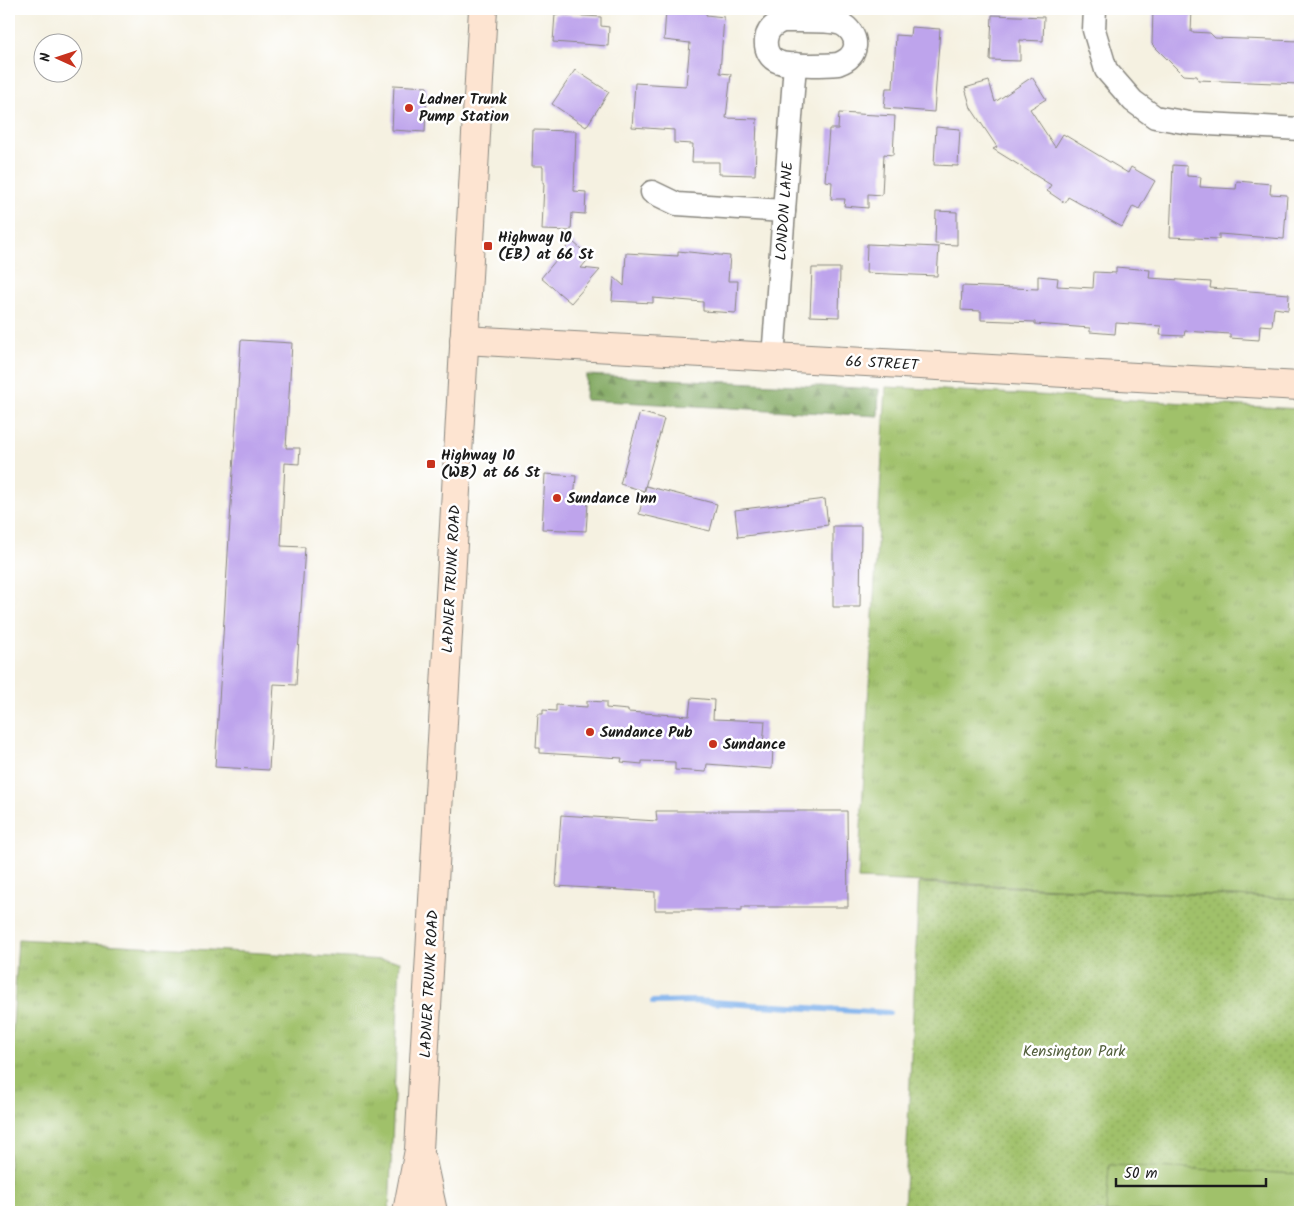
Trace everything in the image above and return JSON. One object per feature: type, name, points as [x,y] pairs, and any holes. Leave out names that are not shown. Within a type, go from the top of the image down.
[{"type":"main road","name":"LADNER TRUNK ROAD","points":[[407,1212],[419,1150],[482,9]]},
{"type":"main road","name":"66 STREET","points":[[464,340],[1300,386]]},
{"type":"main road","name":"LADNER TRUNK ROAD","points":[[419,1150],[433,1212]]},
{"type":"street","points":[[1095,9],[1094,30],[1106,70],[1133,101],[1155,117],[1189,123],[1300,129]]},
{"type":"street","name":"LONDON LANE","points":[[774,358],[795,64]]},
{"type":"street","points":[[652,192],[677,204],[784,211]]},
{"type":"green space","points":[[586,375],[879,389],[878,416],[585,400]]},
{"type":"green space","points":[[886,387],[1300,409],[1300,899],[858,879]]},
{"type":"green space","name":"Kensington Park","points":[[919,883],[1300,899],[1300,1212],[904,1212]]},
{"type":"green space","points":[[18,939],[400,961],[389,1212],[9,1212],[9,1094]]},
{"type":"green space","points":[[1109,1165],[1300,1174],[1300,1212],[1106,1212]]},
{"type":"building","points":[[677,9],[707,9],[706,15],[724,17],[720,73],[731,74],[726,118],[757,119],[755,175],[719,174],[719,162],[692,162],[693,144],[674,143],[674,130],[632,127],[635,83],[686,86],[690,43],[664,40],[666,10],[677,11]]},
{"type":"building","points":[[1153,9],[1192,9],[1191,32],[1210,33],[1215,38],[1300,41],[1300,84],[1198,80],[1197,76],[1183,75],[1152,44]]},
{"type":"building","points":[[555,14],[601,17],[601,26],[609,27],[608,46],[553,42]]},
{"type":"building","points":[[992,15],[1044,17],[1043,41],[1020,40],[1020,61],[990,60]]},
{"type":"building","points":[[911,27],[940,29],[934,112],[884,108],[886,88],[893,88],[896,35],[910,36]]},
{"type":"building","points":[[575,70],[609,92],[586,127],[552,104]]},
{"type":"building","points":[[1032,77],[1046,99],[1030,109],[1055,147],[1063,134],[1128,173],[1131,167],[1155,181],[1139,209],[1133,206],[1122,227],[1068,197],[1065,203],[1047,191],[1051,185],[993,149],[997,147],[971,108],[965,88],[989,81],[995,102]]},
{"type":"building","name":"Ladner Trunk Pump Station","points":[[394,85],[427,87],[425,132],[392,130]]},
{"type":"building","points":[[839,113],[895,116],[893,155],[884,154],[882,195],[868,194],[868,208],[844,206],[845,199],[831,199],[832,182],[825,181],[829,129],[838,129]]},
{"type":"building","points":[[936,127],[960,129],[958,166],[934,165]]},
{"type":"building","points":[[533,130],[576,131],[574,191],[586,192],[585,214],[572,213],[571,231],[542,230],[543,166],[532,166]]},
{"type":"building","points":[[1173,165],[1187,166],[1187,176],[1201,177],[1200,187],[1236,189],[1237,181],[1271,184],[1270,194],[1287,195],[1284,239],[1219,234],[1219,239],[1170,237]]},
{"type":"building","points":[[936,211],[957,212],[957,245],[935,244]]},
{"type":"building","points":[[572,241],[590,257],[581,268],[600,270],[571,303],[541,278]]},
{"type":"building","points":[[867,244],[939,247],[937,276],[866,273]]},
{"type":"building","points":[[678,251],[730,256],[728,281],[738,281],[736,313],[703,311],[703,302],[653,298],[653,303],[612,301],[614,277],[624,286],[626,253],[678,256]]},
{"type":"building","points":[[1116,267],[1150,270],[1149,278],[1211,282],[1210,288],[1289,294],[1288,310],[1274,308],[1272,326],[1260,325],[1259,340],[1230,338],[1230,334],[1185,331],[1184,336],[1160,335],[1161,326],[1116,323],[1115,334],[1090,332],[1090,328],[1035,324],[1035,322],[981,320],[981,311],[961,310],[962,286],[1038,289],[1038,276],[1058,278],[1057,286],[1093,288],[1094,272],[1116,273]]},
{"type":"building","points":[[812,268],[840,268],[839,317],[810,316]]},
{"type":"building","points":[[241,340],[292,343],[286,448],[300,448],[299,464],[285,463],[281,546],[305,547],[296,685],[274,684],[269,770],[215,767]]},
{"type":"building","points":[[640,412],[664,419],[644,491],[620,484]]},
{"type":"building","points":[[545,474],[576,476],[574,502],[588,503],[586,531],[542,529]]},
{"type":"building","points":[[646,486],[717,504],[710,531],[639,514]]},
{"type":"building","points":[[825,499],[828,525],[738,537],[735,510]]},
{"type":"building","points":[[833,526],[861,526],[860,607],[833,607]]},
{"type":"building","points":[[691,698],[714,700],[713,719],[765,721],[763,746],[773,746],[772,769],[707,764],[706,772],[675,770],[675,762],[642,761],[642,764],[621,762],[622,758],[540,753],[540,748],[536,748],[538,714],[543,714],[543,710],[556,711],[556,705],[587,707],[587,701],[606,702],[606,708],[628,710],[628,712],[689,716]]},
{"type":"building","points":[[656,811],[847,811],[848,907],[742,907],[742,910],[655,910],[655,892],[556,886],[561,815],[657,821]]},
{"type":"waterway","points":[[653,1002],[694,1001],[889,1013]]},
{"type":"place","name":"Ladner Trunk Pump Station","points":[[409,108]]},
{"type":"place","name":"Highway 10 (EB) at 66 St","points":[[488,246]]},
{"type":"place","name":"Highway 10 (WB) at 66 St","points":[[431,464]]},
{"type":"place","name":"Sundance Inn","points":[[557,498]]},
{"type":"place","name":"Sundance Pub","points":[[590,732]]},
{"type":"place","name":"Sundance","points":[[713,744]]}]
